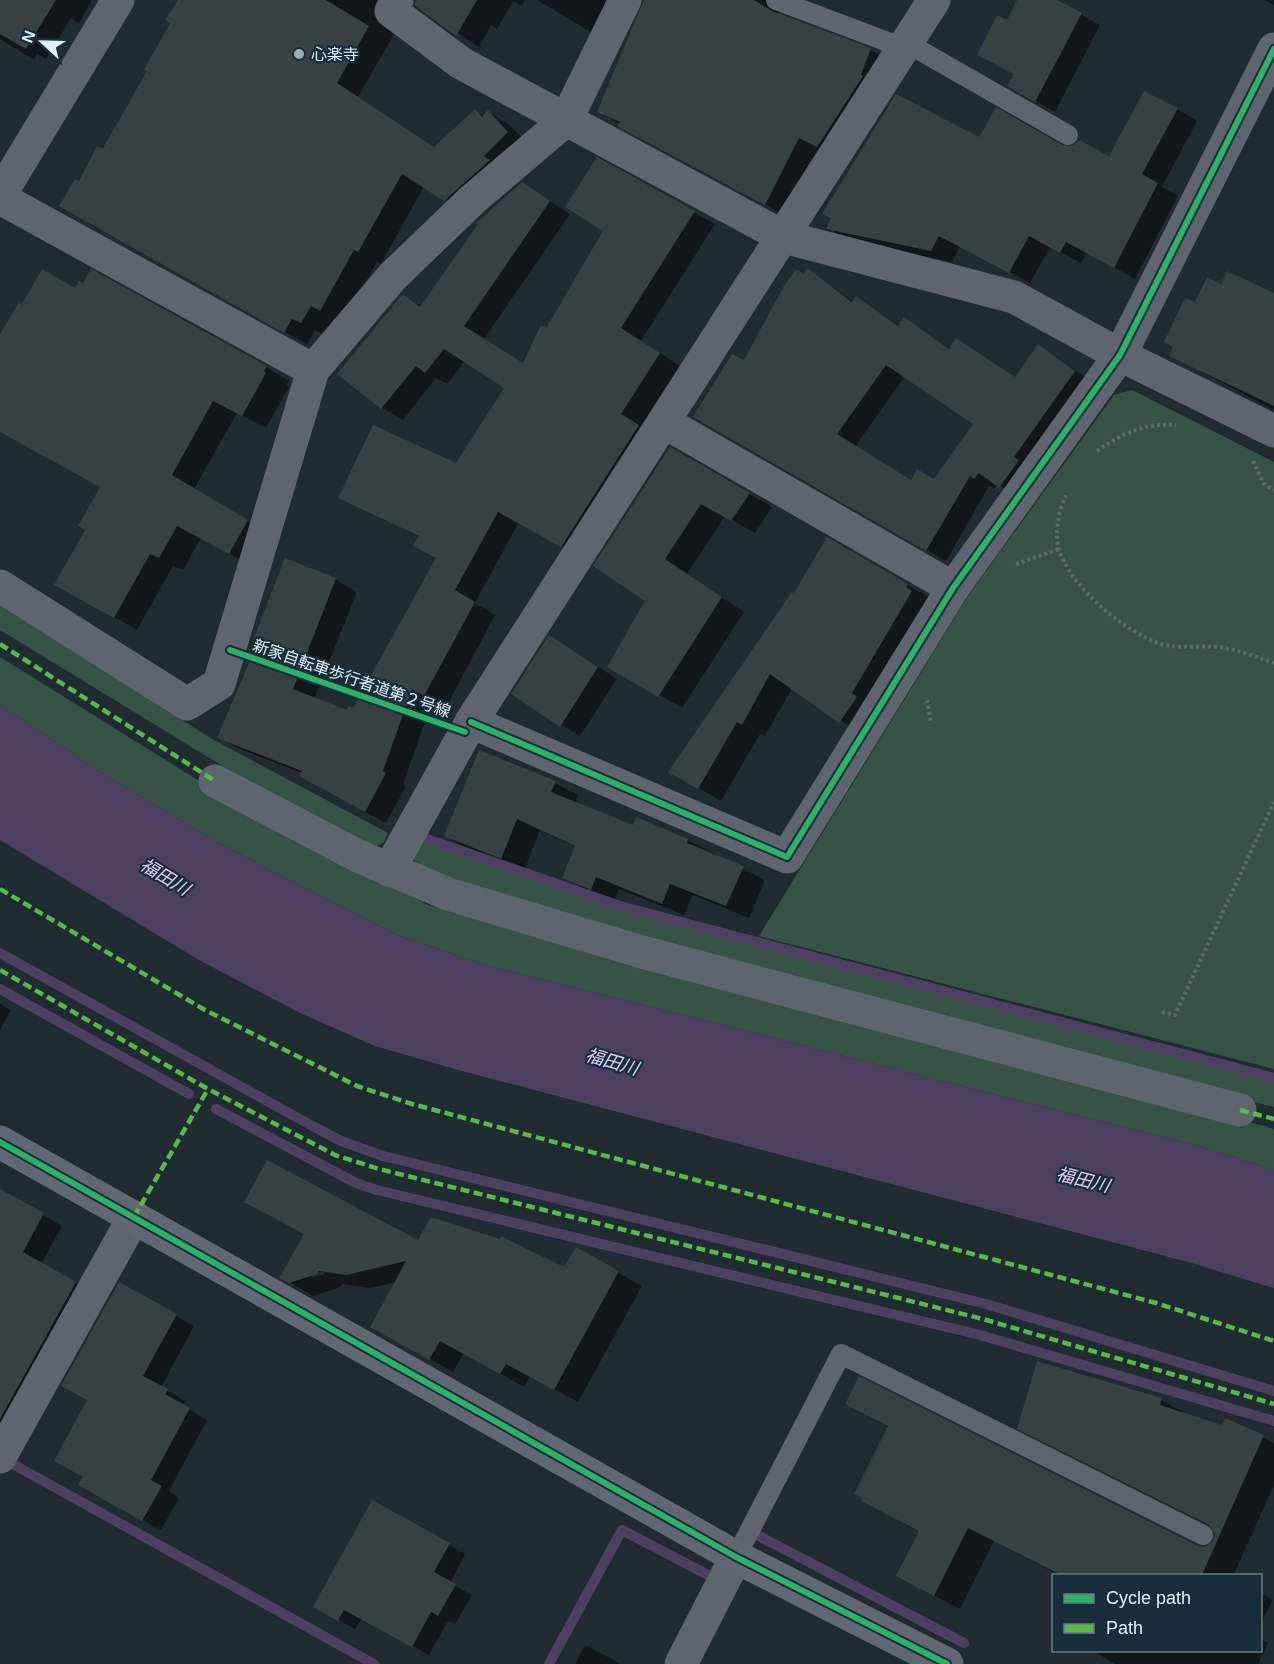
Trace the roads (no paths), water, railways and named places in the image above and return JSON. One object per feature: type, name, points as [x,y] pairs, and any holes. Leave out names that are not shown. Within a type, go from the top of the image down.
[{"type":"street","points":[[118,0],[0,197],[313,370]]},
{"type":"street","points":[[397,0],[391,11],[461,63],[784,237],[1014,297],[1120,355],[1274,431]]},
{"type":"street","points":[[0,586],[187,704],[219,684],[313,370],[393,276],[472,200],[566,120],[625,0]]},
{"type":"street","points":[[389,870],[468,727],[934,0]]},
{"type":"street","points":[[468,727],[787,857],[953,588],[1120,355],[1274,50]]},
{"type":"street","points":[[664,422],[953,588]]},
{"type":"street","points":[[215,781],[389,870],[448,894],[642,952],[1240,1110]]},
{"type":"street","points":[[0,1142],[736,1557],[947,1664]]},
{"type":"street","points":[[0,1457],[134,1217]]},
{"type":"street","points":[[681,1664],[736,1557]]},
{"type":"lane","points":[[776,0],[905,45],[1068,135]]},
{"type":"lane","points":[[736,1557],[841,1354],[1203,1535]]},
{"type":"water","name":"福田川","points":[[0,705],[97,770],[222,845],[397,935],[485,965],[1202,1147],[1274,1170],[1274,1288],[1188,1262],[462,1071],[375,1046],[300,1013],[199,960],[0,840]]},
{"type":"waterway","points":[[427,839],[620,906],[1274,1078]]},
{"type":"waterway","points":[[0,953],[305,1122],[341,1141],[383,1156],[986,1304],[1274,1391]]},
{"type":"waterway","points":[[0,989],[189,1094]]},
{"type":"waterway","points":[[216,1109],[356,1183],[377,1190],[980,1335],[1274,1421]]},
{"type":"waterway","points":[[9,1462],[374,1664]]},
{"type":"waterway","points":[[549,1664],[622,1530],[710,1576]]},
{"type":"waterway","points":[[759,1536],[964,1643]]},
{"type":"place","name":"心楽寺","points":[[299,54]]}]
